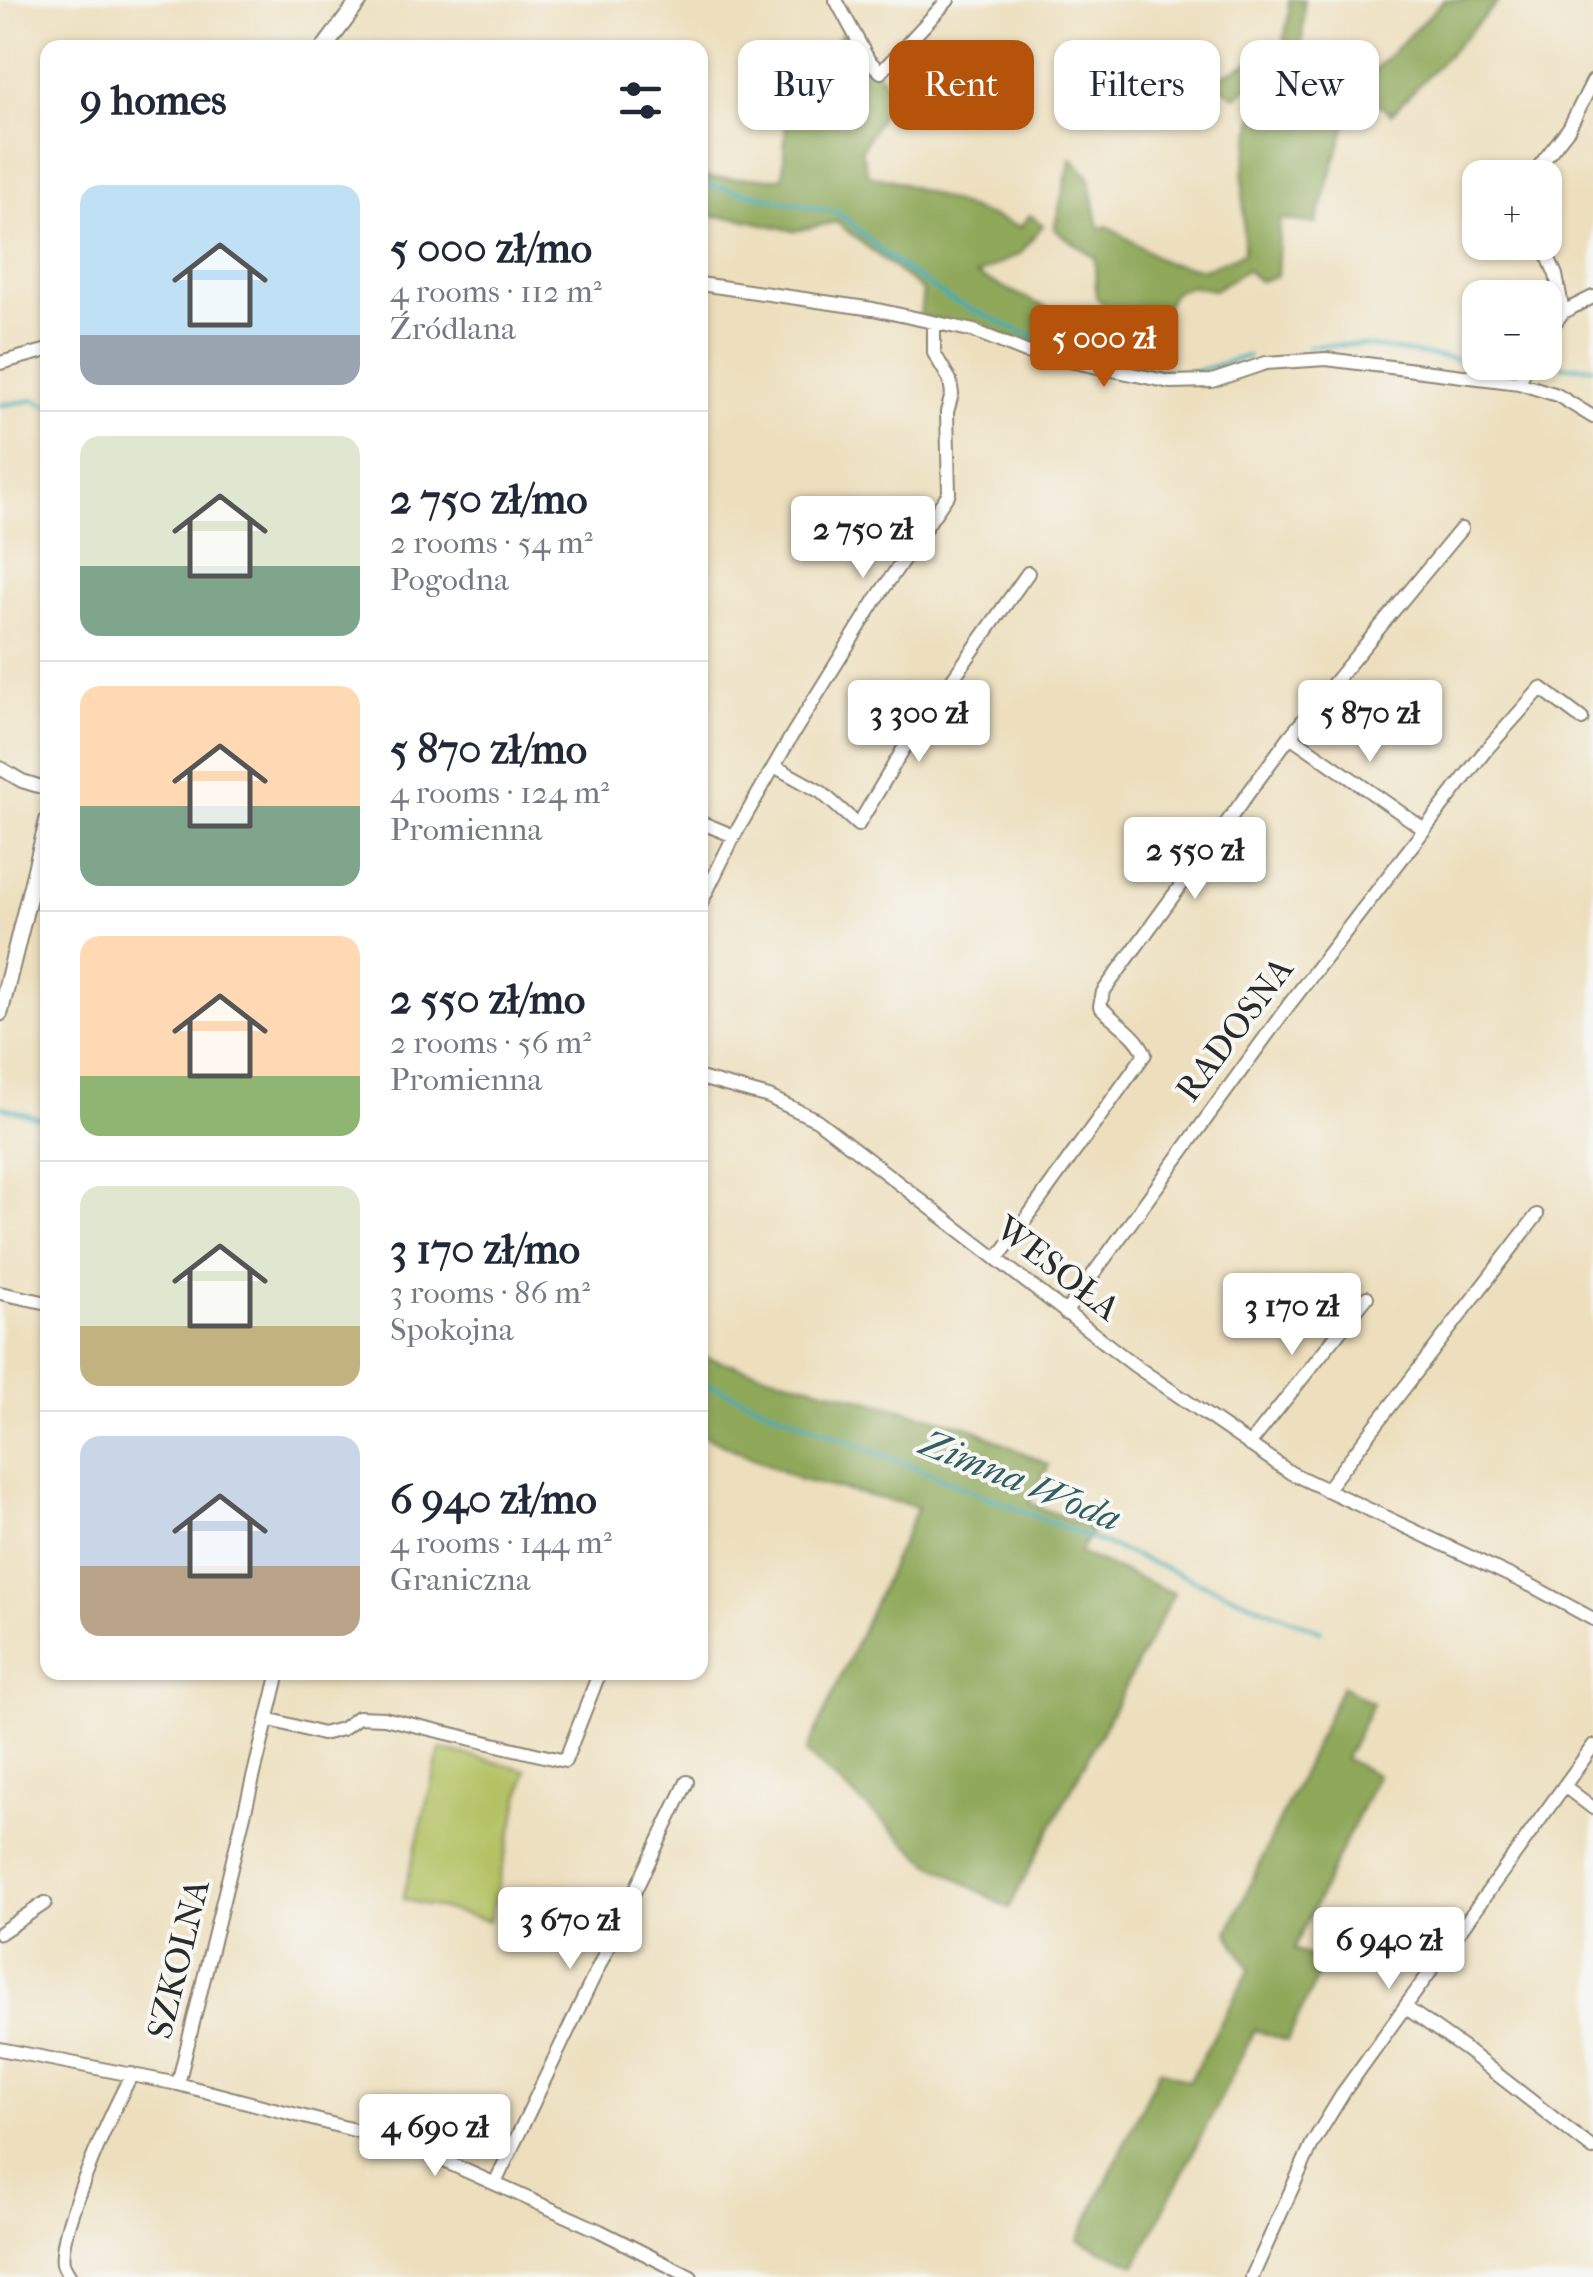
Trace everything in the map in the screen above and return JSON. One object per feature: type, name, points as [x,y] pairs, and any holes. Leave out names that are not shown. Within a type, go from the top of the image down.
[{"type":"street","points":[[330,40],[360,0]]},
{"type":"street","points":[[836,0],[869,60],[881,72],[948,0]]},
{"type":"street","points":[[1544,160],[1569,128],[1593,81]]},
{"type":"street","points":[[1550,260],[1563,312],[1593,297]]},
{"type":"street","points":[[708,285],[873,309],[974,331],[1026,352],[1170,382],[1212,381],[1266,364],[1326,359],[1520,383],[1557,395],[1593,417]]},
{"type":"street","points":[[708,889],[774,766],[877,598],[949,493],[947,412],[952,394],[950,380],[934,353],[934,324]]},
{"type":"street","points":[[0,363],[40,352]]},
{"type":"street","points":[[998,1258],[1145,1054],[1139,1040],[1100,1006],[1103,992],[1290,736],[1461,529]]},
{"type":"street","points":[[774,766],[820,792],[858,825],[907,743],[1028,573]]},
{"type":"street","name":"RADOSNA","points":[[1065,1313],[1288,1006],[1485,751],[1541,688],[1582,719]]},
{"type":"street","points":[[1290,736],[1424,829]]},
{"type":"street","points":[[0,768],[40,787]]},
{"type":"street","points":[[708,825],[734,836]]},
{"type":"street","points":[[0,1013],[40,851]]},
{"type":"street","name":"WESOŁA","points":[[708,1080],[769,1097],[817,1120],[1065,1313],[1291,1473],[1532,1586],[1593,1619]]},
{"type":"street","points":[[1326,1490],[1538,1215]]},
{"type":"street","points":[[0,1293],[40,1301]]},
{"type":"street","points":[[1249,1445],[1368,1297]]},
{"type":"street","name":"SZKOLNA","points":[[0,2049],[178,2084],[277,1680]]},
{"type":"street","points":[[268,1719],[322,1734],[342,1729],[358,1717],[384,1718],[566,1761],[597,1680]]},
{"type":"street","points":[[1252,2277],[1312,2144],[1345,2090],[1593,1746]]},
{"type":"street","points":[[495,2183],[687,1782]]},
{"type":"street","points":[[1564,1786],[1593,1808]]},
{"type":"street","points":[[0,1933],[45,1903]]},
{"type":"street","points":[[1405,2006],[1593,2149]]},
{"type":"street","points":[[70,2277],[63,2262],[76,2203],[112,2112],[132,2074]]},
{"type":"street","points":[[178,2084],[404,2143],[691,2277]]},
{"type":"green space","points":[[1289,0],[1304,0],[1302,40],[1284,40]]},
{"type":"green space","points":[[1444,0],[1500,0],[1391,114],[1379,105],[1379,66]]},
{"type":"green space","points":[[844,31],[851,40],[837,40]]},
{"type":"green space","points":[[869,62],[889,88],[889,102],[861,150],[868,175],[890,179],[1020,227],[1030,215],[1043,225],[1021,253],[977,275],[1071,319],[1055,350],[920,315],[923,291],[836,222],[794,231],[708,216],[708,177],[783,178],[786,130],[869,130]]},
{"type":"green space","points":[[1240,67],[1240,94],[1236,97],[1220,86],[1220,77]]},
{"type":"green space","points":[[1252,130],[1344,130],[1316,224],[1280,219],[1277,276],[1259,281],[1246,270],[1214,290],[1190,286],[1174,292],[1157,322],[1108,309],[1096,297],[1095,258],[1054,229],[1071,158],[1089,177],[1099,228],[1108,226],[1164,262],[1204,269],[1244,253],[1243,175]]},
{"type":"green space","points":[[708,1358],[969,1427],[1049,1465],[1029,1503],[1093,1529],[1079,1553],[1174,1593],[1009,1908],[928,1862],[806,1753],[918,1507],[801,1480],[708,1438]]},
{"type":"green space","points":[[1342,1686],[1373,1703],[1345,1759],[1377,1775],[1294,1949],[1324,1963],[1287,2041],[1255,2030],[1136,2265],[1078,2240],[1160,2069],[1189,2081],[1250,1969],[1228,1932]]},
{"type":"green space","points":[[440,1749],[527,1770],[489,1921],[403,1899]]},
{"type":"waterway","points":[[708,185],[839,213],[895,263],[951,300],[1059,349],[1153,372],[1194,372],[1248,356]]},
{"type":"waterway","points":[[1308,346],[1359,345],[1462,360]]},
{"type":"waterway","points":[[1562,366],[1593,367]]},
{"type":"waterway","points":[[0,405],[40,402]]},
{"type":"waterway","name":"Zimna Woda","points":[[0,1106],[40,1118]]},
{"type":"waterway","name":"Zimna Woda","points":[[708,1384],[1321,1631]]}]
